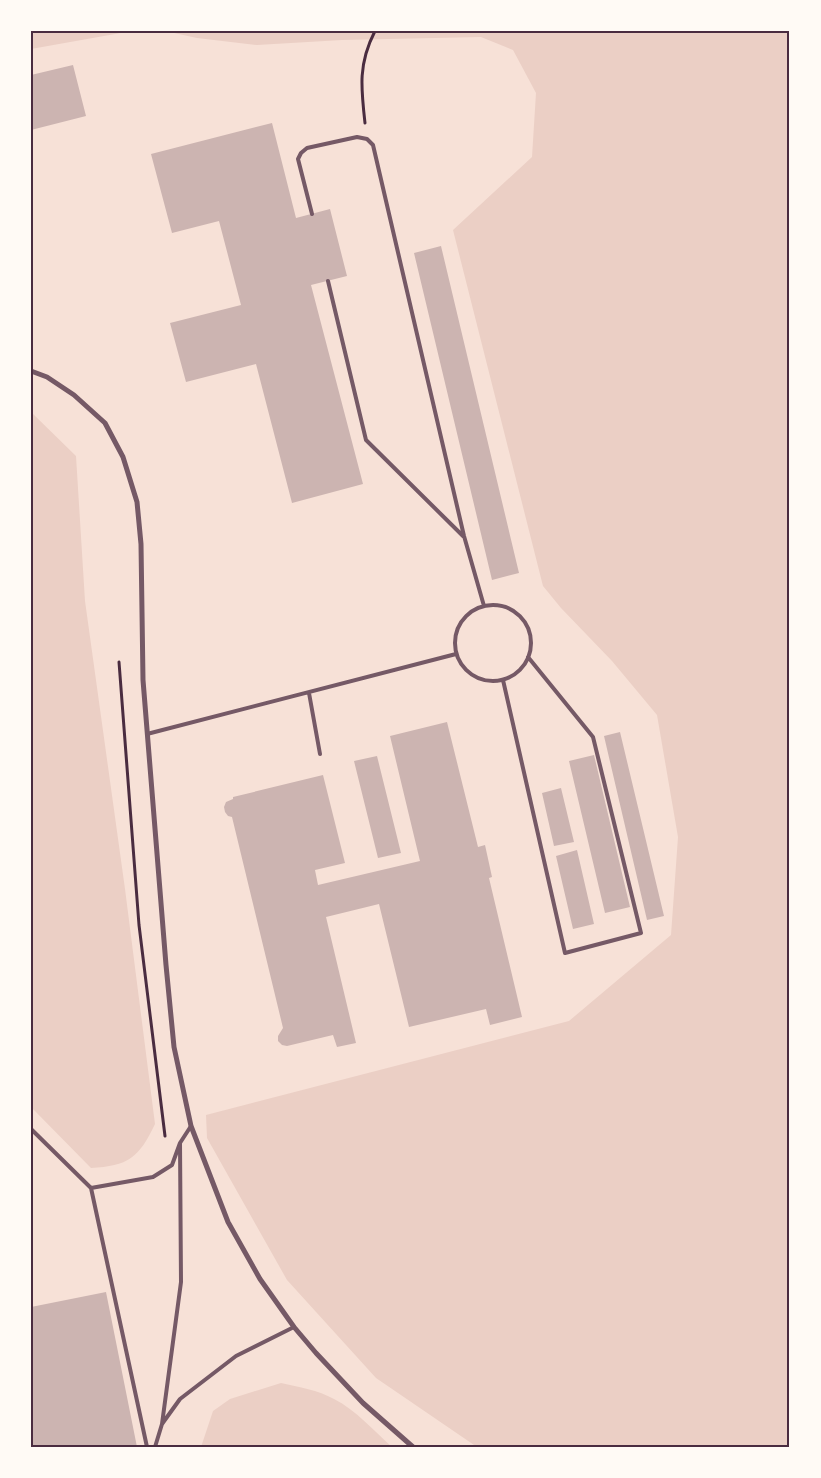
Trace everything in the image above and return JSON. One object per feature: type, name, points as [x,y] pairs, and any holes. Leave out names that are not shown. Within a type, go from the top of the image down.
[{"type":"street","points":[[31,371],[47,377],[74,395],[105,424],[123,458],[137,502],[141,544],[142,671],[146,734],[174,1047],[191,1126],[228,1222],[260,1278],[294,1327],[316,1352],[363,1403],[413,1447]]},
{"type":"lane","points":[[312,214],[298,158],[301,153],[307,148],[357,137],[367,139],[373,145],[464,536],[484,606]]},
{"type":"lane","points":[[328,281],[366,440],[464,536]]},
{"type":"lane","points":[[496,605],[507,608],[517,614],[525,623],[531,646],[522,668],[513,676],[491,682],[469,674],[461,665],[456,654],[454,642],[457,630],[463,619],[472,611],[484,606],[496,605]]},
{"type":"lane","points":[[146,734],[456,654]]},
{"type":"lane","points":[[502,680],[565,953],[641,933],[593,737],[528,657]]},
{"type":"lane","points":[[308,693],[320,754]]},
{"type":"lane","points":[[91,1188],[153,1177],[172,1165],[180,1143],[191,1126]]},
{"type":"lane","points":[[31,1129],[91,1188],[147,1447]]},
{"type":"lane","points":[[155,1447],[162,1424],[181,1282],[180,1143]]},
{"type":"lane","points":[[162,1424],[180,1399],[236,1356],[294,1327]]},
{"type":"path","points":[[367,139],[360,82],[367,47],[375,31]]},
{"type":"path","points":[[119,662],[139,925],[165,1139]]},
{"type":"shaded area","points":[[31,31],[132,31],[31,49]]},
{"type":"shaded area","points":[[165,31],[790,31],[790,1447],[477,1447],[376,1378],[287,1280],[207,1138],[206,1115],[569,1021],[671,935],[678,837],[657,715],[612,661],[561,608],[543,586],[453,230],[532,157],[536,93],[513,50],[481,37],[342,40],[257,45],[197,38]]},
{"type":"shaded area","points":[[31,412],[76,456],[85,601],[155,1124],[143,1145],[131,1158],[104,1167],[91,1168],[31,1107]]},
{"type":"shaded area","points":[[281,1383],[315,1391],[342,1404],[392,1447],[201,1447],[213,1411],[230,1399]]},
{"type":"building","points":[[73,65],[86,116],[31,130],[31,75]]},
{"type":"building","points":[[272,123],[296,218],[330,209],[347,276],[311,285],[363,484],[292,503],[256,364],[186,382],[170,323],[241,305],[219,221],[172,233],[151,154]]},
{"type":"building","points":[[441,246],[519,573],[492,580],[414,253]]},
{"type":"building","points":[[447,722],[478,847],[485,845],[492,877],[489,878],[522,1017],[490,1025],[486,1009],[409,1027],[379,904],[326,917],[356,1043],[337,1047],[333,1035],[287,1046],[282,1045],[278,1041],[278,1036],[283,1028],[232,817],[228,816],[225,812],[226,802],[233,799],[233,797],[323,775],[345,863],[315,870],[318,885],[420,861],[390,736]]},
{"type":"building","points":[[620,732],[664,916],[647,920],[604,736]]},
{"type":"building","points":[[594,755],[630,907],[605,913],[569,761]]},
{"type":"building","points":[[377,756],[401,853],[378,858],[354,761]]},
{"type":"building","points":[[561,788],[574,842],[554,846],[542,793]]},
{"type":"building","points":[[577,850],[594,924],[573,929],[556,856]]},
{"type":"building","points":[[106,1292],[137,1447],[31,1447],[31,1307]]}]
